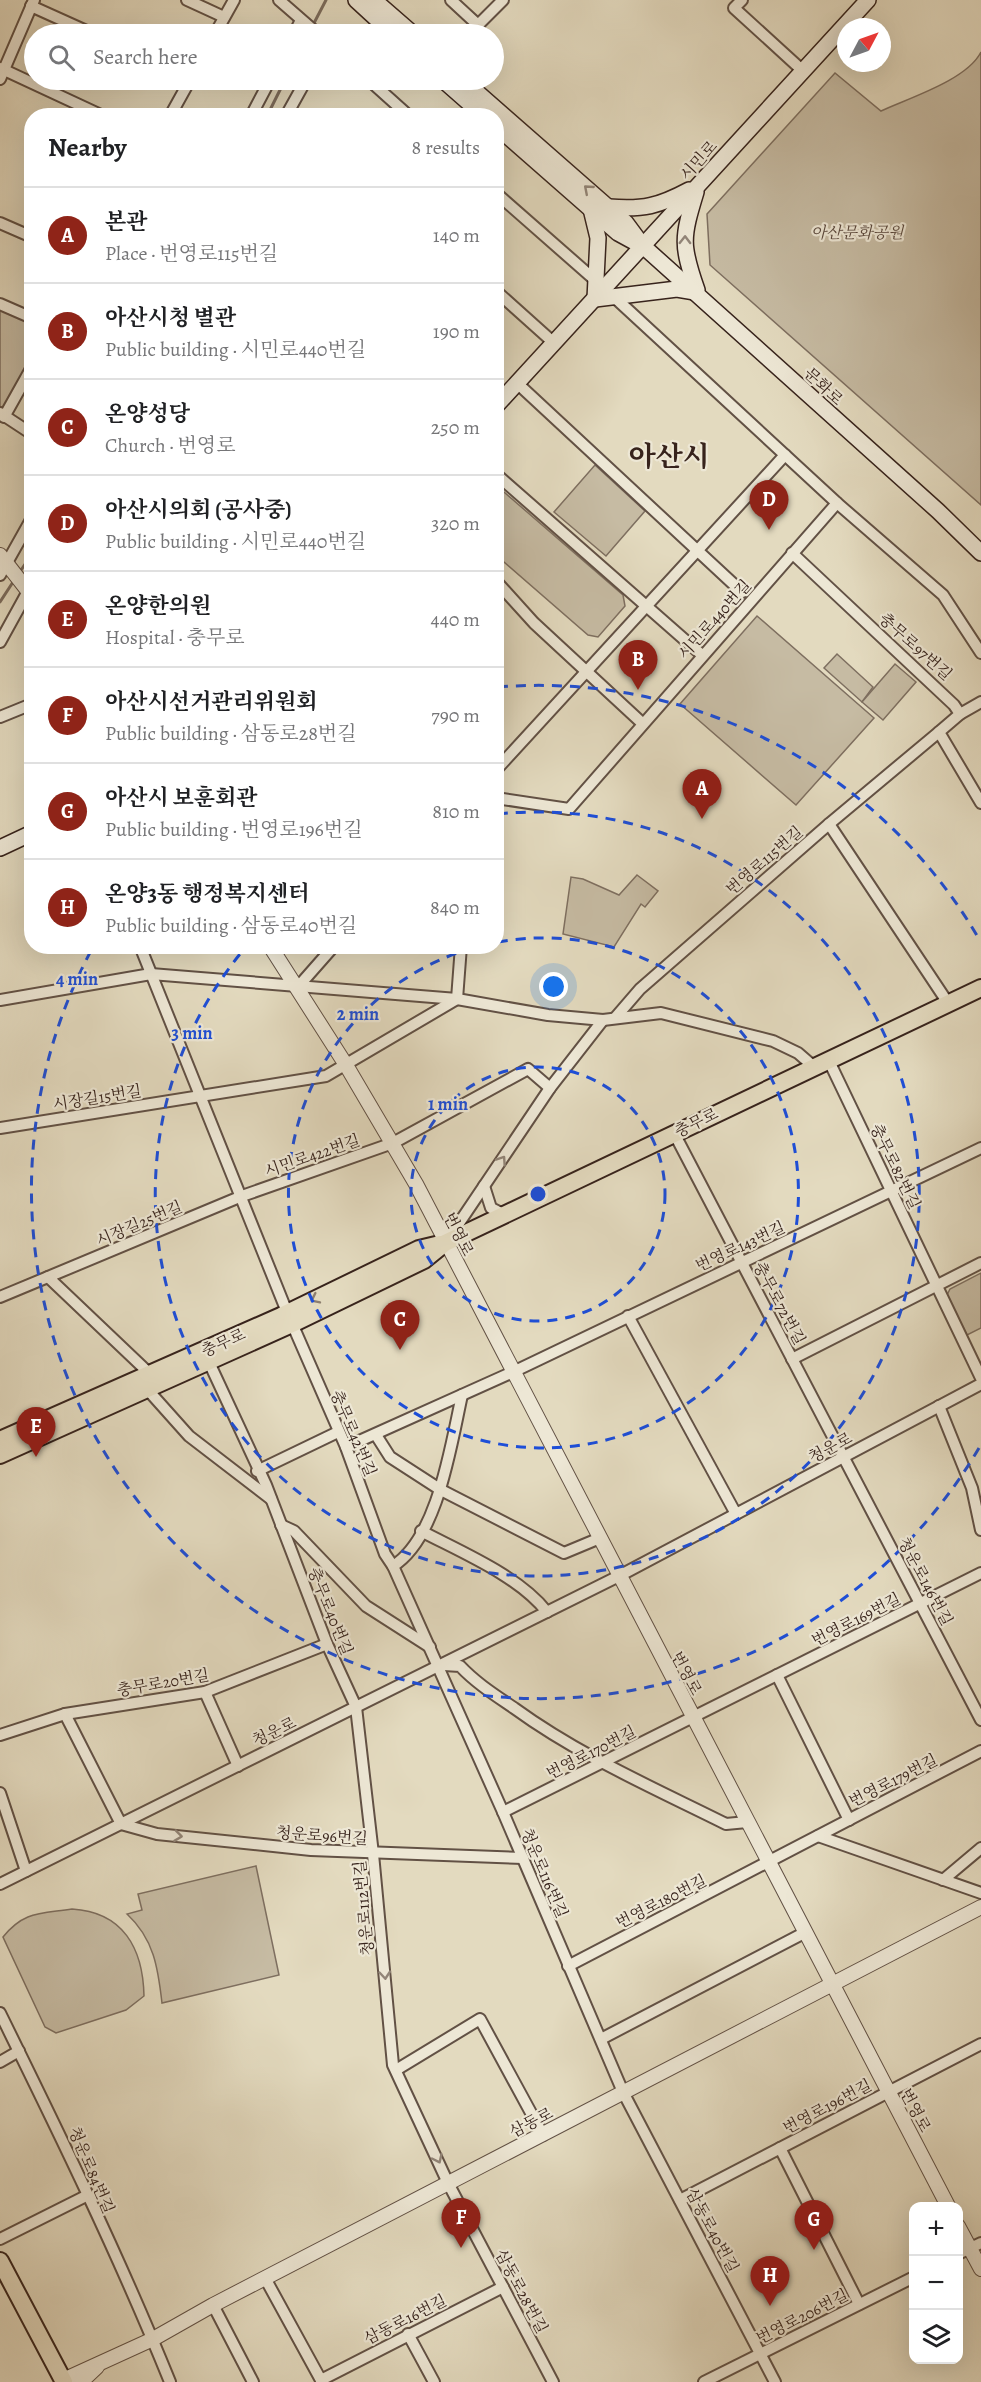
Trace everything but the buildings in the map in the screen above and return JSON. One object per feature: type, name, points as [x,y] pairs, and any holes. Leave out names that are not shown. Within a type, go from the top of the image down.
[{"type":"main road","points":[[356,0],[382,24]]},
{"type":"main road","name":"시민로","points":[[504,396],[868,0]]},
{"type":"main road","points":[[378,2],[402,24]]},
{"type":"main road","points":[[454,90],[475,108]]},
{"type":"main road","name":"문화로","points":[[474,90],[495,108]]},
{"type":"main road","name":"문화로","points":[[504,116],[609,207],[626,223],[643,246],[698,293],[981,553]]},
{"type":"main road","name":"문화로","points":[[504,133],[618,233],[643,246]]},
{"type":"main road","points":[[609,207],[637,210],[664,203],[698,186]]},
{"type":"main road","points":[[698,186],[685,228],[684,254],[698,293]]},
{"type":"main road","points":[[591,209],[597,238],[594,299],[677,289],[698,293]]},
{"type":"main road","points":[[0,848],[24,837]]},
{"type":"main road","name":"충무로","points":[[0,1455],[149,1382],[290,1318],[419,1249],[445,1243],[821,1062],[981,988]]},
{"type":"main road","name":"충무로","points":[[4,1436],[149,1382]]},
{"type":"main road","points":[[0,2261],[59,2381]]},
{"type":"main road","points":[[0,2282],[59,2381]]},
{"type":"street","points":[[188,0],[224,17]]},
{"type":"street","points":[[220,24],[234,0]]},
{"type":"street","points":[[279,0],[306,24]]},
{"type":"street","points":[[451,0],[477,24]]},
{"type":"street","points":[[479,24],[503,0]]},
{"type":"street","points":[[742,0],[734,8],[803,71]]},
{"type":"street","points":[[24,82],[1,72],[32,3],[73,24]]},
{"type":"street","points":[[299,24],[301,20]]},
{"type":"street","points":[[43,90],[84,108]]},
{"type":"street","points":[[174,108],[184,90]]},
{"type":"street","points":[[255,108],[265,90]]},
{"type":"street","points":[[293,108],[301,90]]},
{"type":"street","points":[[380,90],[400,108]]},
{"type":"street","points":[[504,200],[595,280]]},
{"type":"street","points":[[0,223],[24,234]]},
{"type":"street","points":[[613,296],[837,503],[943,595],[981,653]]},
{"type":"street","points":[[504,298],[554,343]]},
{"type":"street","points":[[0,304],[24,314]]},
{"type":"street","points":[[24,380],[2,415],[24,429]]},
{"type":"street","points":[[517,383],[742,592]]},
{"type":"street","points":[[504,761],[785,455]]},
{"type":"street","points":[[504,481],[702,655]]},
{"type":"street","name":"시민로440번길","points":[[504,799],[569,809],[837,503]]},
{"type":"street","points":[[24,530],[2,564],[24,584]]},
{"type":"street","name":"충무로97번길","points":[[792,554],[946,694],[960,714]]},
{"type":"street","points":[[504,590],[534,623],[642,723]]},
{"type":"street","points":[[0,642],[24,600]]},
{"type":"street","points":[[981,702],[960,714],[939,732],[981,803]]},
{"type":"street","points":[[0,717],[24,707]]},
{"type":"street","name":"번영로115번길","points":[[615,1018],[640,989],[829,824],[939,732]]},
{"type":"street","points":[[829,824],[948,1003]]},
{"type":"street","points":[[143,954],[290,1318]]},
{"type":"street","name":"번영로","points":[[275,954],[393,1143],[946,2202]]},
{"type":"street","points":[[297,988],[327,954]]},
{"type":"street","points":[[457,999],[460,954]]},
{"type":"street","points":[[0,1000],[151,974],[297,988],[457,999],[548,1015],[603,1020],[661,1012],[773,1041],[821,1062]]},
{"type":"street","points":[[199,1095],[326,1076],[457,999]]},
{"type":"street","points":[[445,1243],[550,1088],[603,1020]]},
{"type":"street","name":"충무로82번길","points":[[821,1062],[892,1192],[981,1378]]},
{"type":"street","points":[[393,1143],[528,1069],[550,1088]]},
{"type":"street","name":"시장길15번길","points":[[0,1128],[199,1095]]},
{"type":"street","name":"충무로72번길","points":[[674,1133],[843,1457]]},
{"type":"street","name":"시민로422번길","points":[[242,1196],[393,1143]]},
{"type":"street","name":"번영로143번길","points":[[513,1372],[981,1149]]},
{"type":"street","points":[[484,1186],[491,1208],[501,1213],[513,1211]]},
{"type":"street","name":"시장길25번길","points":[[0,1297],[242,1196]]},
{"type":"street","points":[[937,1286],[981,1263]]},
{"type":"street","points":[[48,1277],[149,1382],[189,1436],[271,1500]]},
{"type":"street","name":"충무로72번길","points":[[792,1359],[937,1286]]},
{"type":"street","points":[[628,1316],[736,1514]]},
{"type":"street","name":"충무로42번길","points":[[290,1318],[346,1447],[385,1554],[393,1566],[439,1665]]},
{"type":"street","name":"충무로40번길","points":[[206,1356],[271,1500],[327,1644],[356,1707]]},
{"type":"street","points":[[346,1447],[513,1372]]},
{"type":"street","name":"청운로","points":[[0,1884],[619,1576],[981,1384]]},
{"type":"street","points":[[393,1566],[405,1558],[441,1490],[462,1395]]},
{"type":"street","points":[[939,1406],[972,1488],[981,1530]]},
{"type":"street","points":[[257,1471],[338,1432]]},
{"type":"street","points":[[376,1434],[390,1457],[441,1490],[564,1553],[600,1538]]},
{"type":"street","name":"청운로146번길","points":[[843,1457],[981,1720]]},
{"type":"street","name":"충무로40번길","points":[[281,1525],[294,1531],[366,1606],[430,1647]]},
{"type":"street","points":[[421,1531],[489,1567],[539,1601],[547,1612]]},
{"type":"street","name":"번영로169번길","points":[[692,1718],[981,1573]]},
{"type":"street","name":"충무로20번길","points":[[0,1735],[65,1714],[205,1692],[327,1644]]},
{"type":"street","points":[[439,1665],[460,1666],[472,1679],[543,1730],[602,1763],[726,1824],[747,1822]]},
{"type":"street","name":"청운로116번길","points":[[439,1665],[623,2092]]},
{"type":"street","points":[[777,1675],[849,1820]]},
{"type":"street","points":[[205,1692],[238,1766]]},
{"type":"street","name":"청운로112번길","points":[[356,1707],[396,2070],[448,2183]]},
{"type":"street","points":[[65,1714],[121,1824]]},
{"type":"street","name":"번영로170번길","points":[[503,1812],[692,1718]]},
{"type":"street","name":"번영로179번길","points":[[767,1862],[981,1752]]},
{"type":"street","points":[[0,1793],[26,1871]]},
{"type":"street","name":"청운로96번길","points":[[121,1824],[157,1834],[198,1839],[374,1854],[523,1858]]},
{"type":"street","points":[[818,1836],[981,1893]]},
{"type":"street","points":[[943,1880],[981,1848]]},
{"type":"street","name":"번영로180번길","points":[[568,1966],[767,1862]]},
{"type":"street","name":"삼동로","points":[[59,2381],[97,2367],[153,2339],[265,2278],[981,1908]]},
{"type":"street","points":[[601,2039],[804,1933]]},
{"type":"street","name":"청운로84번길","points":[[0,2013],[67,2145],[86,2196],[153,2339],[170,2382]]},
{"type":"street","points":[[396,2070],[480,2019],[543,2135]]},
{"type":"street","name":"번영로196번길","points":[[680,2200],[981,2044]]},
{"type":"street","points":[[0,2062],[19,2051]]},
{"type":"street","name":"삼동로40번길","points":[[623,2092],[775,2382]]},
{"type":"street","name":"번영로196번길","points":[[780,2148],[859,2304]]},
{"type":"street","name":"삼동로28번길","points":[[448,2183],[553,2382]]},
{"type":"street","points":[[0,2239],[86,2196]]},
{"type":"street","points":[[970,2248],[981,2269]]},
{"type":"street","name":"삼동로16번길","points":[[265,2278],[321,2381],[408,2334],[503,2287]]},
{"type":"street","name":"번영로206번길","points":[[704,2382],[909,2279]]},
{"type":"street","points":[[213,2306],[253,2382]]},
{"type":"street","points":[[408,2334],[434,2382]]},
{"type":"street","name":"삼동로","points":[[81,2382],[97,2367]]},
{"type":"green space","name":"아산문화공원","points":[[981,52],[981,505],[710,265],[707,214],[835,73],[881,111],[951,80],[974,62]]},
{"type":"green space","points":[[0,309],[24,319],[24,370],[6,407],[0,407]]},
{"type":"green space","points":[[595,465],[645,511],[606,556],[554,512]]},
{"type":"green space","points":[[504,492],[623,595],[625,606],[598,637],[588,635],[504,562]]},
{"type":"green space","points":[[757,616],[874,718],[796,805],[680,704]]},
{"type":"green space","points":[[837,654],[873,687],[862,702],[824,668]]},
{"type":"green space","points":[[895,664],[916,682],[883,720],[862,702]]},
{"type":"green space","points":[[637,875],[658,891],[645,907],[641,904],[614,947],[563,934],[571,877],[583,879],[619,895]]},
{"type":"green space","points":[[981,1273],[981,1328],[967,1335],[947,1295],[950,1289]]},
{"type":"green space","points":[[256,1866],[279,1975],[162,2003],[159,1978],[149,1944],[127,1914],[142,1910],[138,1894]]},
{"type":"green space","points":[[72,1909],[105,1917],[127,1936],[140,1963],[144,1996],[126,2010],[56,2033],[45,2027],[3,1937],[18,1922],[33,1915]]},
{"type":"waterway","points":[[314,24],[326,0]]},
{"type":"waterway","points":[[271,108],[280,90]]},
{"type":"waterway","points":[[19,573],[24,566]]},
{"type":"waterway","points":[[0,602],[15,579]]},
{"type":"place","name":"아산시의회 (공사중)","points":[[769,530]]},
{"type":"place","name":"아산시청 별관","points":[[638,690]]},
{"type":"place","name":"본관","points":[[702,819]]},
{"type":"place","name":"온양성당","points":[[400,1350]]},
{"type":"place","name":"온양한의원","points":[[36,1457]]},
{"type":"place","name":"아산시선거관리위원회","points":[[461,2248]]},
{"type":"place","name":"아산시 보훈회관","points":[[814,2250]]},
{"type":"place","name":"온양3동 행정복지센터","points":[[770,2306]]},
{"type":"district","name":"아산시","points":[[669,456]]}]
